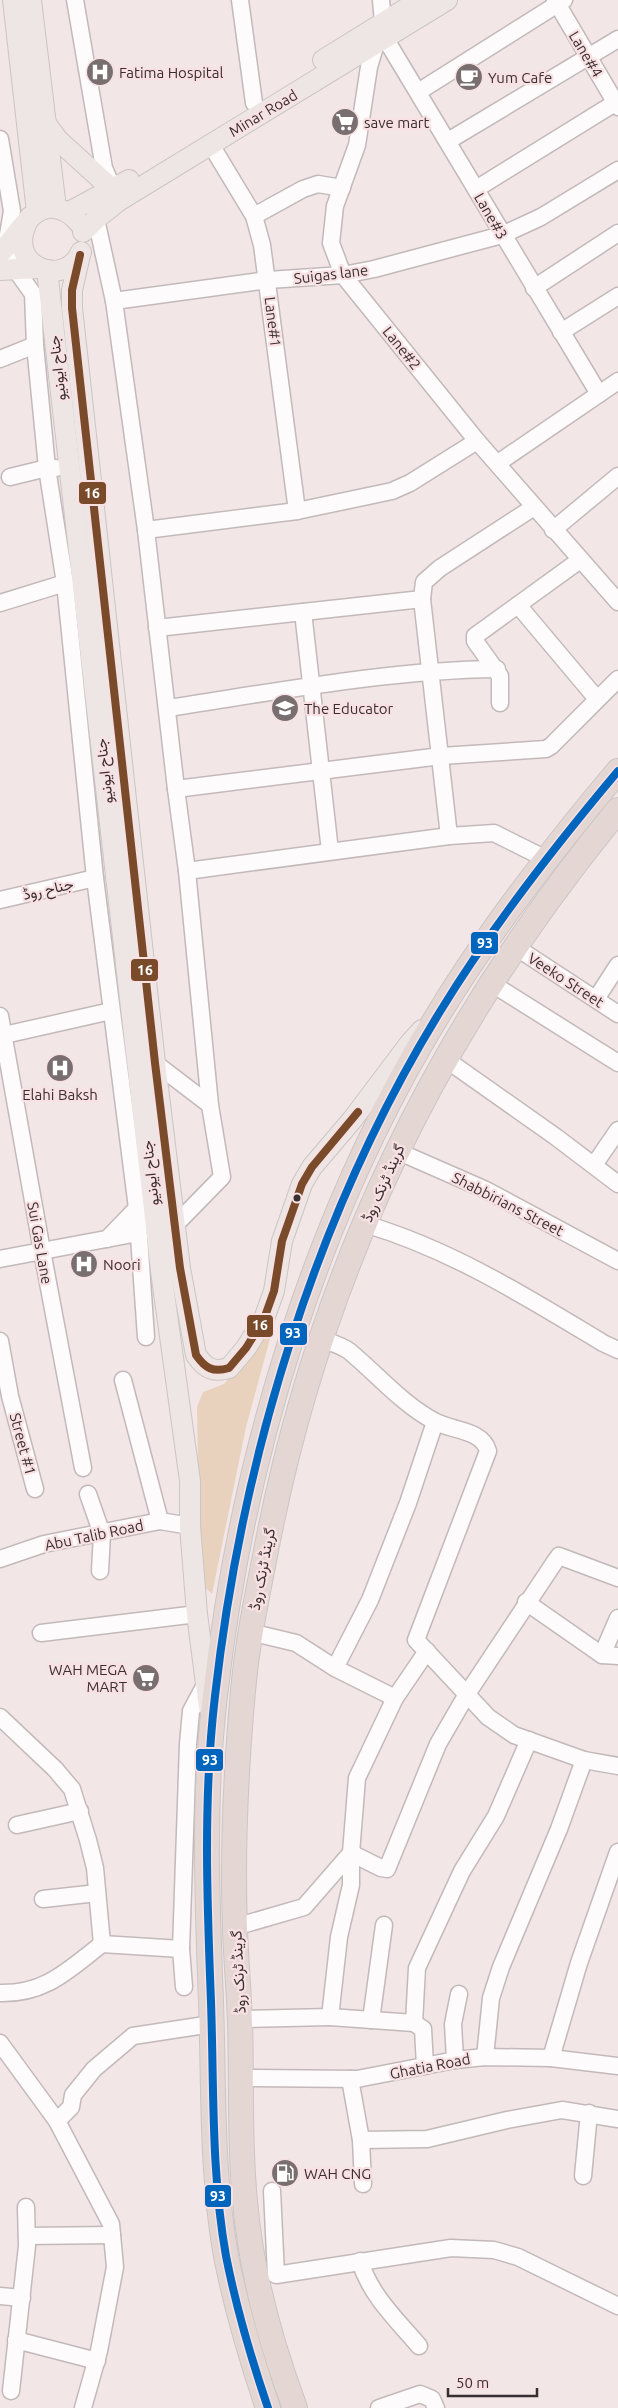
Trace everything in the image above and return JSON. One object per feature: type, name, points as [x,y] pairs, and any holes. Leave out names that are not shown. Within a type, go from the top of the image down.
[{"type":"highway","name":"گرینڈ ٹرنک روڈ","points":[[268,2408],[254,2366],[234,2288],[222,2227],[214,2133],[207,1898],[212,1728],[223,1639],[247,1499],[261,1442],[298,1314],[359,1166],[399,1082],[439,1012],[511,904],[618,770]]},
{"type":"highway","name":"گرینڈ ٹرنک روڈ","points":[[294,2408],[275,2351],[253,2260],[244,2200],[242,2078],[235,1927],[235,1840],[240,1728],[250,1632],[273,1510],[287,1453],[338,1285],[397,1151],[444,1058],[514,946],[614,822]]},
{"type":"highway","points":[[511,904],[534,919]]},
{"type":"main road","points":[[13,0],[34,214],[22,230],[22,245],[27,258],[43,269]]},
{"type":"main road","points":[[7,269],[66,268],[80,255],[89,225],[80,224],[63,210],[45,122],[31,0]]},
{"type":"main road","name":"Minar Road","points":[[89,225],[120,200],[382,34],[420,5],[447,0]]},
{"type":"main road","name":"Minar Road","points":[[63,210],[113,190],[254,102],[382,34]]},
{"type":"main road","points":[[45,122],[58,140],[113,190]]},
{"type":"main road","points":[[3,250],[34,214],[63,210]]},
{"type":"main road","name":"جناح ایونیو","points":[[80,255],[72,290],[72,308],[146,1063],[170,1270]]},
{"type":"main road","name":"جناح ایونیو","points":[[43,269],[68,468],[87,704],[146,1063],[176,1224],[170,1270]]},
{"type":"main road","points":[[170,1270],[196,1355],[203,1365],[212,1370],[229,1368],[246,1348],[264,1320],[274,1291],[282,1241],[302,1184],[312,1167],[352,1120],[410,1043],[439,1012]]},
{"type":"main road","points":[[170,1270],[190,1481],[190,1526],[197,1614],[212,1728]]},
{"type":"street","points":[[75,0],[104,168],[113,190]]},
{"type":"street","points":[[240,0],[254,102]]},
{"type":"street","points":[[381,0],[382,34]]},
{"type":"street","points":[[418,92],[559,1]]},
{"type":"street","name":"Lane#4","points":[[559,1],[588,58],[617,104]]},
{"type":"street","name":"Lane#3","points":[[382,34],[561,332],[611,389]]},
{"type":"street","name":"Lane#2","points":[[382,34],[369,68],[357,145],[335,206],[331,243],[343,275],[477,441],[498,463],[553,530],[617,600]]},
{"type":"street","points":[[448,141],[618,39]]},
{"type":"street","points":[[476,189],[617,104]]},
{"type":"street","points":[[0,139],[12,211],[3,250],[8,259],[7,269],[34,294],[35,345],[47,468],[65,584],[87,704],[96,878],[111,1011],[137,1208],[146,1337]]},
{"type":"street","name":"Lane#1","points":[[211,144],[254,216],[262,245],[268,280],[296,512]]},
{"type":"street","name":"Suigas lane","points":[[114,301],[268,280],[343,275],[502,236],[541,217],[618,170]]},
{"type":"street","points":[[254,216],[303,189],[318,184],[342,188]]},
{"type":"street","points":[[89,225],[114,301],[146,530],[187,871],[210,1105],[222,1177],[176,1224]]},
{"type":"street","points":[[534,288],[618,233]]},
{"type":"street","points":[[561,332],[618,296]]},
{"type":"street","points":[[0,358],[35,345]]},
{"type":"street","points":[[498,463],[611,389]]},
{"type":"street","points":[[146,530],[296,512],[392,491],[410,483],[477,441]]},
{"type":"street","points":[[10,478],[47,468],[68,468]]},
{"type":"street","points":[[553,530],[618,476]]},
{"type":"street","points":[[449,836],[422,598],[424,582],[440,568],[534,507]]},
{"type":"street","points":[[500,703],[500,676],[497,669],[475,641],[475,636],[580,560]]},
{"type":"street","points":[[0,603],[65,584]]},
{"type":"street","points":[[158,628],[422,598]]},
{"type":"street","points":[[518,605],[597,699]]},
{"type":"street","points":[[303,612],[330,851]]},
{"type":"street","points":[[168,708],[312,686],[431,673],[497,669]]},
{"type":"street","points":[[176,789],[441,756],[546,749],[552,746],[618,679]]},
{"type":"street","points":[[187,871],[449,836],[494,833],[546,859]]},
{"type":"street","name":"جناح روڈ","points":[[0,900],[96,878]]},
{"type":"street","name":"Veeko Street","points":[[514,946],[618,1014]]},
{"type":"street","points":[[596,999],[618,964]]},
{"type":"street","points":[[491,983],[618,1063]]},
{"type":"street","points":[[2,1036],[111,1011]]},
{"type":"street","name":"Sui Gas Lane","points":[[0,1016],[2,1036],[83,1468]]},
{"type":"street","points":[[444,1058],[618,1184]]},
{"type":"street","points":[[146,1063],[210,1105]]},
{"type":"street","points":[[594,1165],[618,1130]]},
{"type":"street","name":"Shabbirians Street","points":[[397,1151],[486,1190],[616,1255]]},
{"type":"street","points":[[107,1239],[137,1208]]},
{"type":"street","points":[[364,1224],[432,1247],[491,1276],[603,1343],[618,1350]]},
{"type":"street","points":[[0,1259],[138,1233]]},
{"type":"street","points":[[321,1339],[347,1350],[377,1377],[435,1422],[474,1435],[487,1445],[488,1451],[416,1640],[488,1717],[514,1735],[584,1760],[618,1766]]},
{"type":"street","name":"Street #1","points":[[0,1341],[10,1396],[35,1489]]},
{"type":"street","points":[[123,1380],[160,1520]]},
{"type":"street","points":[[335,1668],[370,1600],[408,1503],[435,1422]]},
{"type":"street","points":[[88,1494],[102,1534],[100,1572]]},
{"type":"street","name":"Abu Talib Road","points":[[0,1559],[44,1544],[102,1534],[160,1520],[190,1526]]},
{"type":"street","points":[[351,1853],[387,1869],[438,1744],[466,1694],[526,1602],[559,1556],[618,1578]]},
{"type":"street","points":[[526,1602],[610,1656],[618,1618]]},
{"type":"street","points":[[41,1633],[197,1614]]},
{"type":"street","points":[[250,1632],[296,1643],[335,1668],[395,1698]]},
{"type":"street","points":[[330,2017],[339,1937],[351,1885],[356,1778],[395,1698],[427,1651]]},
{"type":"street","points":[[184,1987],[182,1956],[188,1744],[191,1711],[206,1683]]},
{"type":"street","points":[[0,1717],[55,1769],[72,1789],[80,1811],[95,1868],[102,1944]]},
{"type":"street","points":[[414,2023],[417,1968],[462,1871],[496,1816],[529,1740]]},
{"type":"street","points":[[485,2057],[490,2006],[501,1967],[559,1828],[584,1760]]},
{"type":"street","points":[[17,1825],[80,1811]]},
{"type":"street","points":[[551,2058],[579,1963],[618,1852]]},
{"type":"street","points":[[235,1927],[304,1907],[351,1853]]},
{"type":"street","points":[[42,1899],[97,1893]]},
{"type":"street","points":[[371,2020],[384,1925]]},
{"type":"street","points":[[0,1992],[18,1993],[45,1985],[102,1944],[182,1956],[210,1982]]},
{"type":"street","points":[[455,2060],[453,2024],[459,1994]]},
{"type":"street","points":[[240,2019],[330,2017],[414,2023],[423,2029],[425,2066]]},
{"type":"street","points":[[57,2122],[71,2107],[73,2095],[94,2069],[133,2036],[212,2024]]},
{"type":"street","points":[[0,2043],[57,2122],[110,2224],[115,2267],[97,2361],[83,2408]]},
{"type":"street","name":"Ghatia Road","points":[[242,2078],[350,2079],[379,2076],[455,2060],[485,2057],[551,2058],[618,2066]]},
{"type":"street","points":[[350,2079],[361,2140],[363,2184]]},
{"type":"street","points":[[361,2140],[427,2139],[562,2110],[618,2119]]},
{"type":"street","points":[[583,2176],[589,2113]]},
{"type":"street","points":[[272,2191],[276,2275],[451,2248],[494,2250],[518,2257],[618,2306]]},
{"type":"street","points":[[11,2392],[22,2298],[27,2236],[26,2208]]},
{"type":"street","points":[[27,2236],[112,2235]]},
{"type":"street","points":[[360,2261],[364,2277],[374,2292],[420,2346]]},
{"type":"street","points":[[0,2296],[22,2298]]},
{"type":"street","points":[[16,2340],[97,2361]]},
{"type":"street","points":[[380,2408],[420,2394],[432,2399],[436,2408]]},
{"type":"shaded area","points":[[274,1324],[246,1427],[212,1594],[200,1583],[197,1407],[203,1392],[224,1384]]},
{"type":"transit line","name":"16","points":[[80,255],[72,290],[72,308],[155,1063],[180,1268],[196,1355],[206,1366],[214,1370],[229,1368],[246,1348],[264,1319],[274,1291],[282,1241],[302,1184],[312,1167],[358,1112]]},
{"type":"transit line","name":"93","points":[[268,2408],[239,2313],[221,2224],[215,2161],[208,1926],[207,1811],[211,1734],[227,1607],[244,1517],[265,1428],[291,1340],[321,1254],[356,1170],[396,1088],[461,978],[503,917],[571,828],[618,771]]},
{"type":"place","name":"Fatima Hospital","points":[[100,72]]},
{"type":"place","name":"Yum Cafe","points":[[469,77]]},
{"type":"place","name":"save mart","points":[[345,122]]},
{"type":"place","name":"The Educator","points":[[285,708]]},
{"type":"place","name":"Elahi Baksh","points":[[60,1068]]},
{"type":"place","name":"Noori","points":[[84,1264]]},
{"type":"place","name":"WAH MEGA MART","points":[[146,1678]]},
{"type":"place","name":"WAH CNG","points":[[285,2173]]}]
